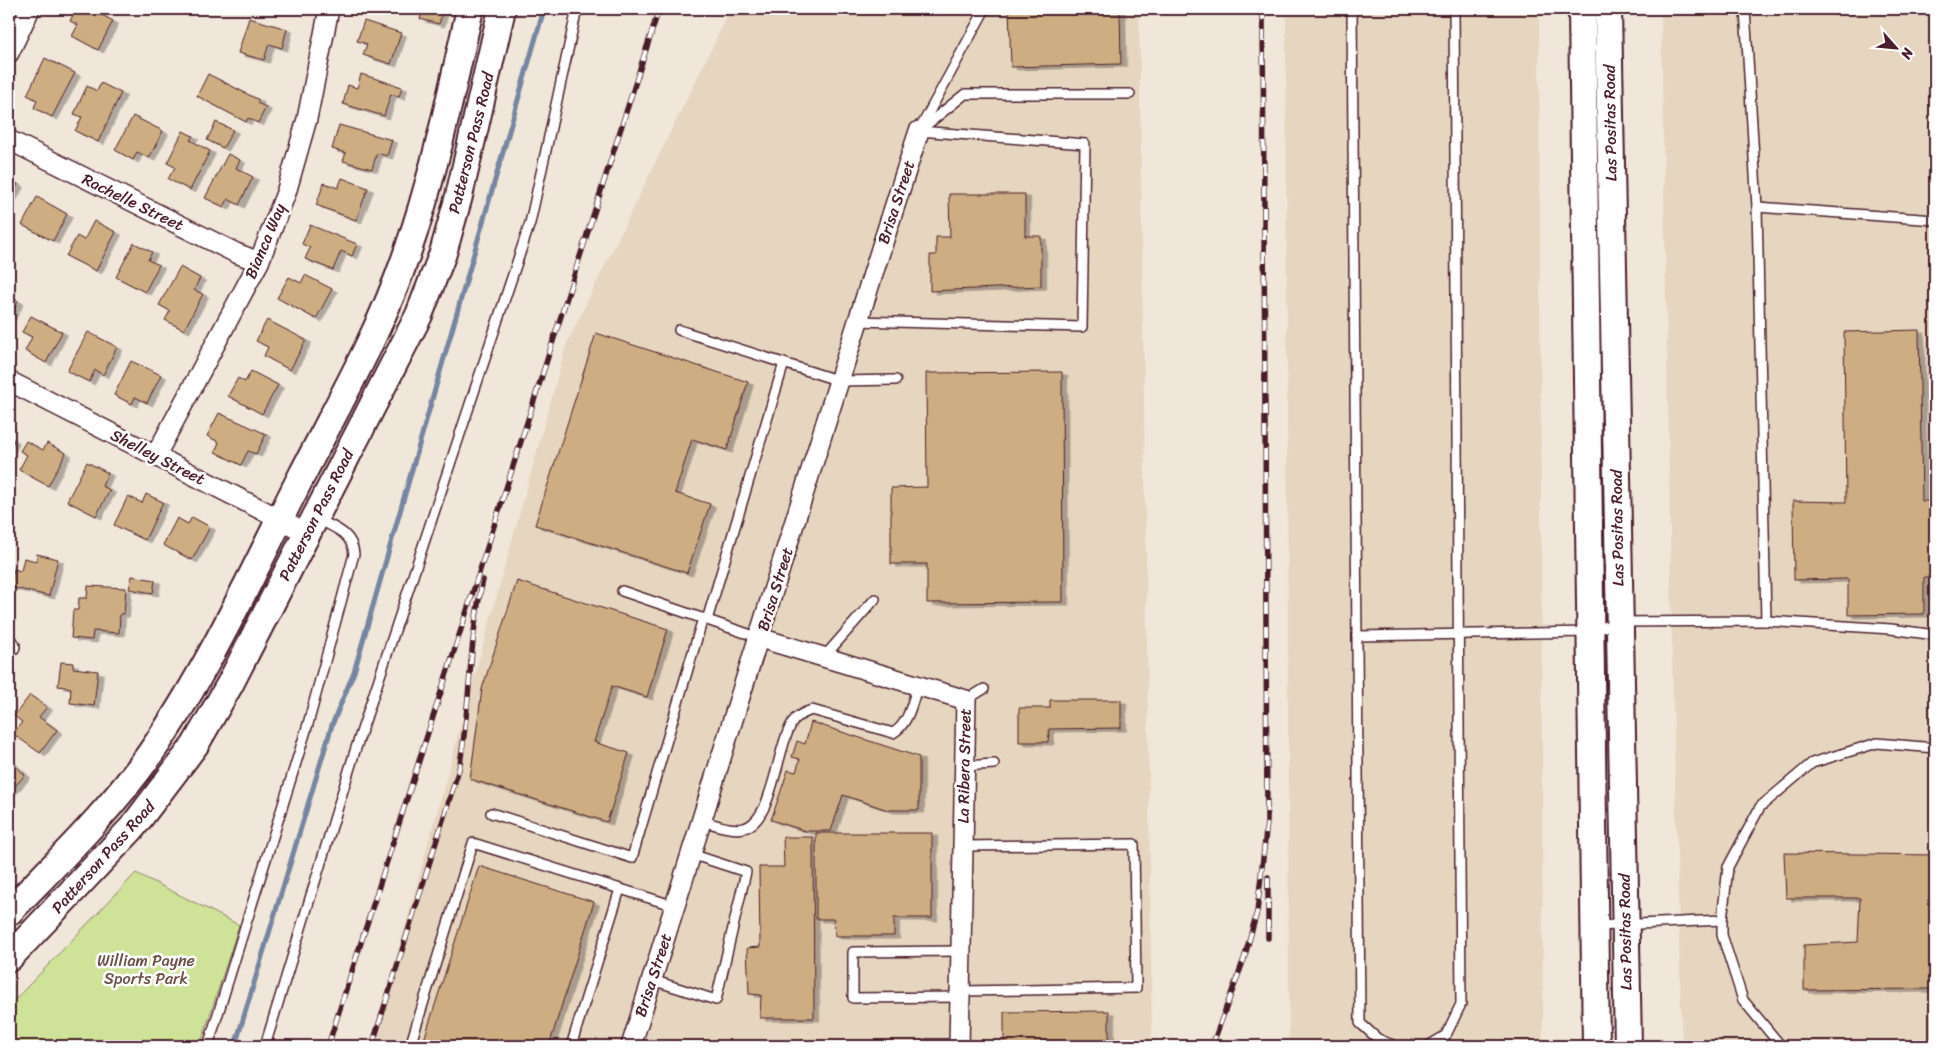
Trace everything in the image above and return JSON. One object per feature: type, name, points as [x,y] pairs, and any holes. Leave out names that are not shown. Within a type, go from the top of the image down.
[{"type":"main road","name":"Patterson Pass Road","points":[[9,912],[87,830],[148,756],[202,669],[279,519],[362,356],[405,260],[437,153],[470,9]]},
{"type":"main road","name":"Patterson Pass Road","points":[[9,958],[132,828],[175,773],[214,714],[419,315],[442,253],[459,196],[502,9]]},
{"type":"main road","name":"Las Positas Road","points":[[1582,9],[1596,1046]]},
{"type":"main road","name":"Las Positas Road","points":[[1608,9],[1618,622],[1628,1046]]},
{"type":"street","points":[[9,53],[30,9]]},
{"type":"street","name":"Bianca Way","points":[[156,455],[259,262],[286,193],[307,119],[329,9]]},
{"type":"street","name":"Brisa Street","points":[[631,1046],[760,638],[857,321],[919,131]]},
{"type":"street","name":"Rachelle Street","points":[[9,140],[235,252],[259,262]]},
{"type":"street","name":"Shelley Street","points":[[9,381],[279,519],[311,525]]},
{"type":"street","name":"La Ribera Street","points":[[760,638],[966,700],[959,1045]]},
{"type":"lane","points":[[265,1046],[358,742],[530,223],[578,9]]},
{"type":"lane","points":[[1352,9],[1360,1023],[1378,1039],[1395,1046]]},
{"type":"lane","points":[[1428,1046],[1446,1035],[1461,1004],[1454,9]]},
{"type":"lane","points":[[1745,9],[1757,207],[1766,621]]},
{"type":"lane","points":[[919,131],[985,10]]},
{"type":"lane","points":[[919,131],[965,94],[1130,94]]},
{"type":"lane","points":[[857,321],[1082,327],[1085,144],[919,131]]},
{"type":"lane","points":[[1757,207],[1935,220]]},
{"type":"lane","points":[[679,330],[840,381],[896,380]]},
{"type":"lane","points":[[491,813],[632,858],[784,363]]},
{"type":"lane","points":[[208,1046],[308,724],[354,554],[350,538],[345,532],[311,525]]},
{"type":"lane","points":[[622,591],[760,638]]},
{"type":"lane","points":[[824,657],[875,599]]},
{"type":"lane","points":[[1357,636],[1591,632],[1618,622],[1766,621],[1891,629],[1935,635]]},
{"type":"lane","points":[[702,821],[730,828],[744,828],[757,820],[789,732],[799,715],[812,710],[893,732],[900,729],[906,720],[918,685]]},
{"type":"lane","points":[[966,700],[984,689]]},
{"type":"lane","points":[[1782,1046],[1743,1000],[1722,935],[1728,867],[1760,807],[1812,763],[1877,743],[1935,748]]},
{"type":"lane","points":[[965,766],[994,764]]},
{"type":"lane","points":[[410,1046],[473,843],[675,906]]},
{"type":"lane","points":[[961,951],[853,952],[853,998],[1136,988],[1134,844],[963,846]]},
{"type":"lane","points":[[652,980],[716,1000],[746,872],[691,854]]},
{"type":"lane","points":[[571,1046],[620,888]]},
{"type":"lane","points":[[1594,926],[1625,923],[1722,920]]},
{"type":"lane","points":[[927,1044],[959,1045]]},
{"type":"shaded area","points":[[731,9],[1139,9],[1152,1046],[372,1046],[567,343]]},
{"type":"shaded area","points":[[1286,9],[1539,9],[1543,1046],[1289,1046]]},
{"type":"shaded area","points":[[1661,9],[1935,9],[1935,1046],[1682,1046],[1673,699]]},
{"type":"green space","name":"William Payne Sports Park","points":[[136,873],[239,925],[200,1046],[9,1046],[9,1006]]},
{"type":"building","points":[[76,9],[91,9],[113,21],[98,50],[72,36],[78,25],[70,21]]},
{"type":"building","points":[[423,9],[443,11],[439,24],[420,19]]},
{"type":"building","points":[[1009,9],[1120,9],[1121,64],[1011,67]]},
{"type":"building","points":[[249,18],[287,29],[282,48],[269,44],[264,60],[238,53]]},
{"type":"building","points":[[364,21],[401,33],[391,64],[363,55],[367,44],[357,41]]},
{"type":"building","points":[[45,58],[75,73],[52,117],[34,108],[37,100],[27,95]]},
{"type":"building","points":[[208,74],[259,100],[257,103],[266,107],[258,123],[248,118],[246,122],[197,96]]},
{"type":"building","points":[[361,74],[402,87],[399,97],[391,94],[384,116],[343,104],[348,85],[357,88]]},
{"type":"building","points":[[101,83],[121,93],[98,142],[75,131],[82,117],[74,114],[87,86],[97,91]]},
{"type":"building","points":[[133,116],[163,131],[149,158],[137,152],[133,160],[115,150]]},
{"type":"building","points":[[216,122],[233,130],[223,148],[207,140]]},
{"type":"building","points":[[339,125],[392,140],[387,156],[377,153],[372,169],[343,161],[346,153],[332,149]]},
{"type":"building","points":[[183,131],[193,136],[190,140],[210,151],[190,190],[168,179],[175,167],[167,163]]},
{"type":"building","points":[[228,154],[240,160],[236,168],[253,177],[239,205],[228,199],[224,207],[205,198]]},
{"type":"building","points":[[342,178],[368,188],[356,220],[316,205],[324,183],[338,188]]},
{"type":"building","points":[[9,179],[18,184],[9,201]]},
{"type":"building","points":[[949,194],[1025,194],[1025,236],[1041,236],[1041,286],[930,291],[930,255],[936,255],[936,237],[950,237]]},
{"type":"building","points":[[37,197],[67,214],[53,241],[22,225]]},
{"type":"building","points":[[94,221],[116,232],[96,271],[66,256],[77,236],[84,240]]},
{"type":"building","points":[[310,225],[357,244],[352,256],[341,251],[333,270],[305,259],[310,248],[302,244]]},
{"type":"building","points":[[134,243],[152,252],[148,260],[159,265],[145,292],[116,277]]},
{"type":"building","points":[[180,267],[200,278],[194,290],[203,294],[184,330],[165,320],[170,311],[159,305]]},
{"type":"building","points":[[305,275],[332,289],[316,319],[277,298],[289,277],[301,283]]},
{"type":"building","points":[[9,296],[18,301],[9,319]]},
{"type":"building","points":[[31,316],[62,332],[46,363],[25,351],[32,337],[22,332]]},
{"type":"building","points":[[267,320],[306,340],[290,370],[264,356],[268,347],[256,341]]},
{"type":"building","points":[[1919,330],[1922,501],[1935,501],[1935,577],[1924,577],[1924,614],[1848,615],[1848,579],[1794,580],[1793,501],[1846,502],[1844,332]]},
{"type":"building","points":[[88,332],[117,347],[103,375],[95,370],[89,382],[67,371]]},
{"type":"building","points":[[596,333],[748,382],[727,450],[692,439],[675,493],[710,504],[687,573],[535,525]]},
{"type":"building","points":[[131,361],[161,375],[147,403],[135,397],[132,404],[114,395]]},
{"type":"building","points":[[251,371],[278,385],[262,414],[228,396],[238,378],[245,382]]},
{"type":"building","points":[[1062,372],[1063,602],[927,603],[927,564],[891,564],[891,488],[927,487],[926,373]]},
{"type":"building","points":[[219,413],[266,434],[256,454],[248,451],[241,465],[215,452],[219,442],[207,436]]},
{"type":"building","points":[[9,437],[14,440],[9,451]]},
{"type":"building","points":[[26,441],[43,450],[47,443],[66,453],[48,486],[19,470],[27,455],[20,451]]},
{"type":"building","points":[[87,462],[108,473],[102,486],[110,490],[96,516],[67,501]]},
{"type":"building","points":[[146,494],[163,502],[145,540],[114,525],[128,496],[142,503]]},
{"type":"building","points":[[192,517],[210,527],[192,560],[163,545],[177,518],[188,524]]},
{"type":"building","points":[[37,554],[58,559],[49,596],[10,587],[14,569],[21,571],[24,558],[36,561]]},
{"type":"building","points":[[132,576],[155,580],[153,593],[129,589]]},
{"type":"building","points":[[517,581],[668,629],[647,697],[612,686],[594,742],[629,753],[607,822],[470,779],[482,689]]},
{"type":"building","points":[[88,586],[126,588],[124,614],[120,614],[119,633],[93,631],[92,640],[71,638],[73,610],[78,610],[79,598],[87,598]]},
{"type":"building","points":[[61,662],[73,663],[73,668],[98,671],[94,706],[70,703],[71,688],[58,686]]},
{"type":"building","points":[[30,695],[47,707],[39,717],[57,730],[40,753],[13,734],[22,722],[14,716]]},
{"type":"building","points":[[1050,700],[1121,700],[1121,728],[1049,729],[1048,742],[1019,742],[1019,708],[1050,708]]},
{"type":"building","points":[[811,722],[919,757],[919,810],[888,810],[843,795],[831,831],[806,831],[771,820],[788,770],[796,772],[800,759],[792,757],[797,741],[805,744]]},
{"type":"building","points":[[9,760],[25,775],[9,793]]},
{"type":"building","points":[[816,833],[932,833],[932,918],[894,918],[894,936],[835,936],[834,919],[816,919]]},
{"type":"building","points":[[783,837],[813,837],[814,1018],[760,1018],[761,995],[749,994],[747,948],[760,947],[759,867],[784,867]]},
{"type":"building","points":[[1784,853],[1935,855],[1935,989],[1804,990],[1804,945],[1858,942],[1860,898],[1786,898]]},
{"type":"building","points":[[479,866],[594,902],[549,1046],[422,1046]]},
{"type":"building","points":[[1109,1011],[1109,1046],[1004,1046],[1004,1012]]},
{"type":"waterway","points":[[235,1046],[332,725],[354,672],[544,9]]},
{"type":"railway","points":[[328,1046],[659,9]]},
{"type":"railway","points":[[1212,1046],[1244,959],[1257,912],[1267,822],[1263,9]]},
{"type":"railway","points":[[372,1046],[459,769],[466,722],[475,627],[483,580]]},
{"type":"railway","points":[[1268,877],[1268,938]]}]
